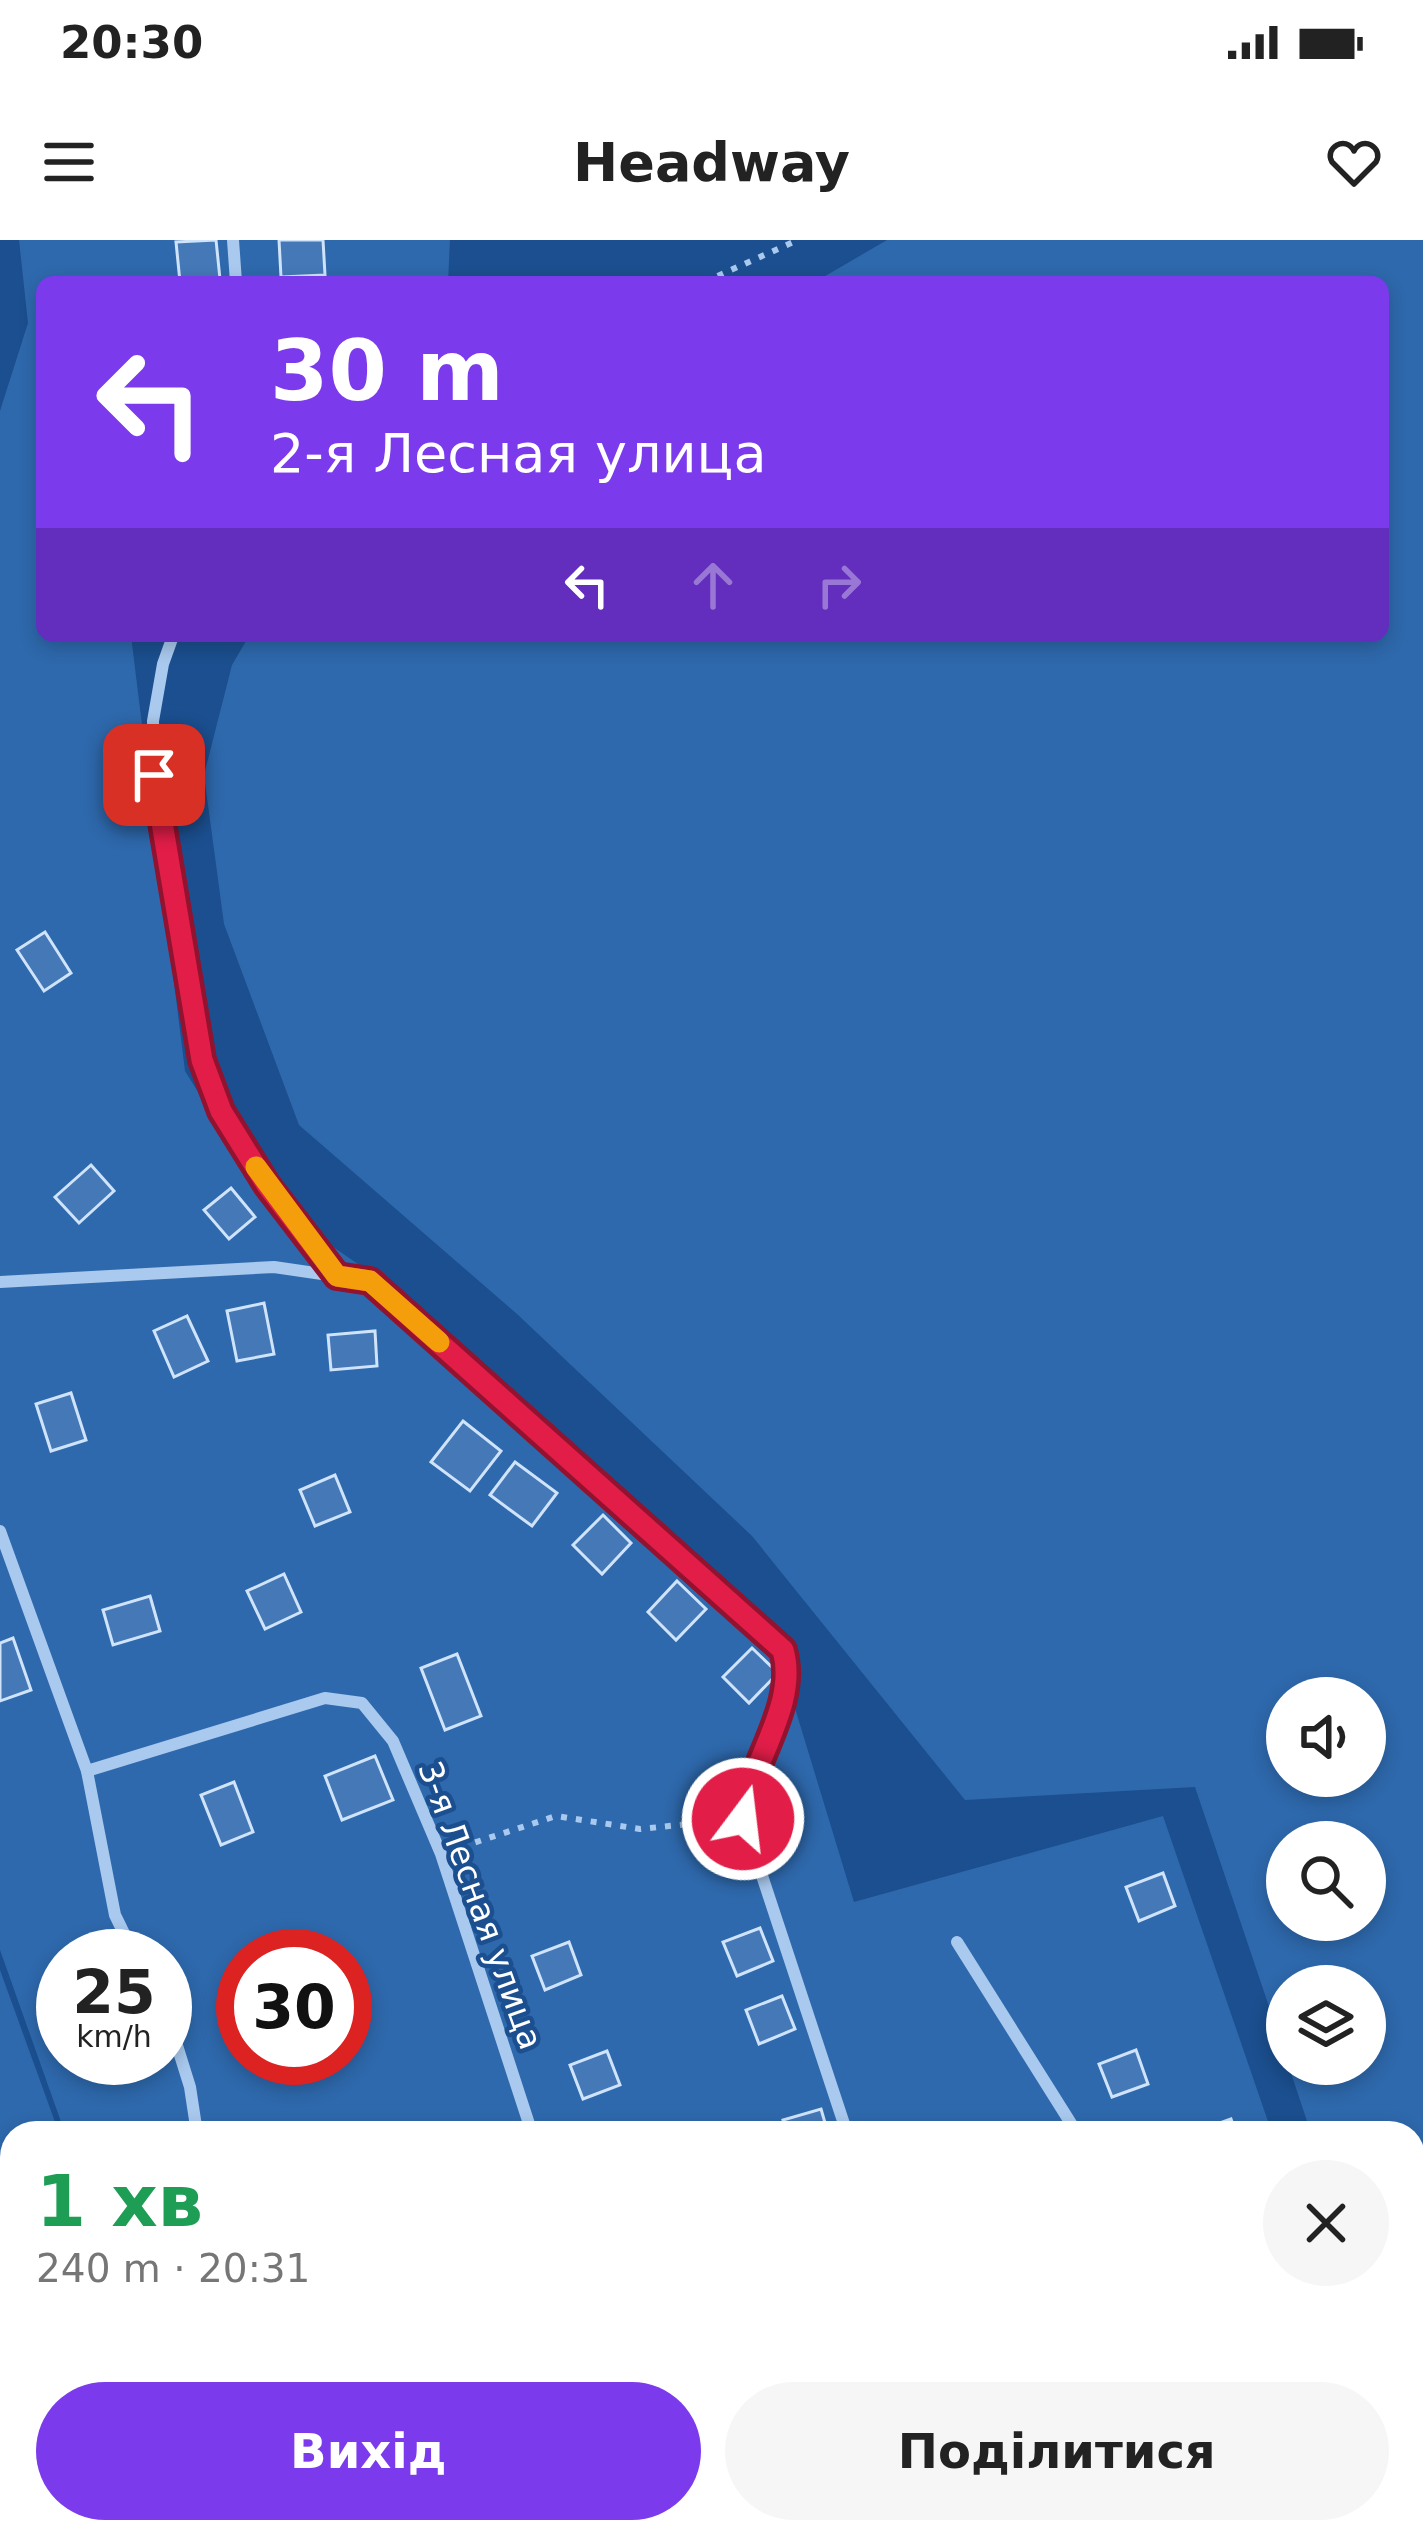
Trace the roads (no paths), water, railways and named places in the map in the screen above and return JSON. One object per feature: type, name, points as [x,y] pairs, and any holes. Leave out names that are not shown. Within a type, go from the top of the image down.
[{"type":"street","points":[[233,240],[236,276]]},
{"type":"street","points":[[171,642],[153,721],[154,775],[202,1060],[221,1111],[267,1185],[337,1276]]},
{"type":"street","points":[[0,1282],[274,1267],[370,1281],[783,1650],[789,1670],[782,1701],[746,1793],[743,1819],[843,2121]]},
{"type":"street","points":[[0,1531],[87,1771],[115,1915],[122,1929]]},
{"type":"street","name":"3-я Лесная улица","points":[[87,1771],[325,1698],[362,1703],[393,1741],[441,1853],[528,2121]]},
{"type":"street","points":[[957,1942],[1069,2121]]},
{"type":"street","points":[[189,2085],[194,2121]]}]
